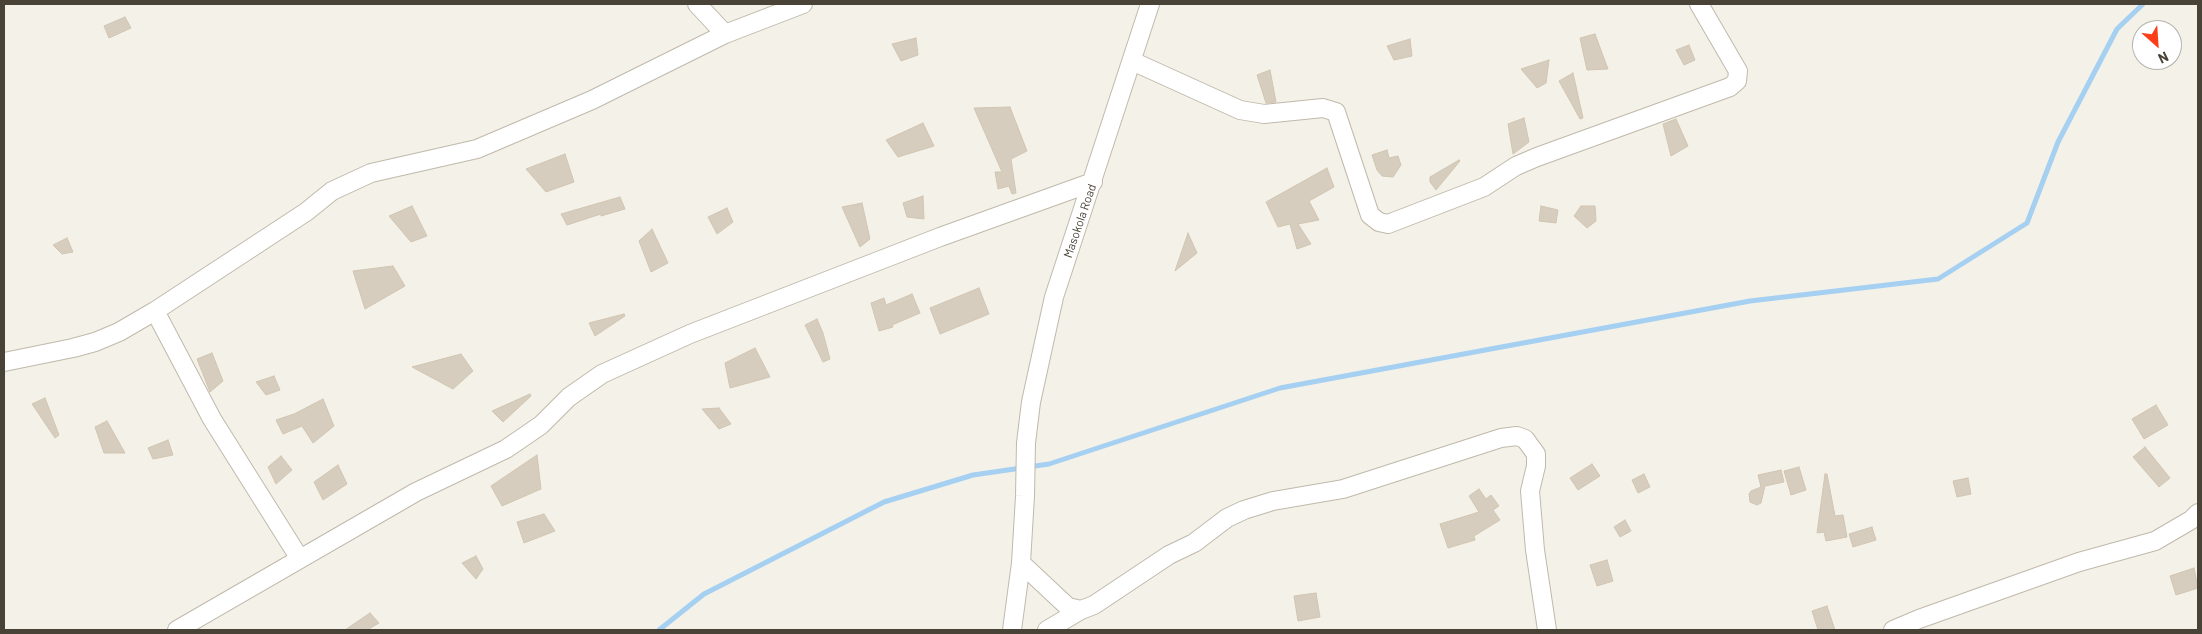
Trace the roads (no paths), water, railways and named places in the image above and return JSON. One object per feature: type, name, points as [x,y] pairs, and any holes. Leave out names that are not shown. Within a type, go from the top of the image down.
[{"type":"street","points":[[697,4],[725,34]]},
{"type":"street","points":[[4,362],[95,342],[119,332],[155,311],[306,212],[332,191],[370,173],[477,149],[592,100],[725,34],[803,4]]},
{"type":"street","name":"Masokola Road","points":[[1020,563],[1025,496],[1026,443],[1031,402],[1054,297],[1150,4]]},
{"type":"street","points":[[1132,61],[1240,110],[1264,114],[1323,108],[1336,112],[1370,215],[1379,222],[1388,224],[1484,187],[1516,166],[1537,157],[1730,87],[1737,80],[1738,71],[1699,4]]},
{"type":"street","points":[[178,630],[416,492],[506,449],[541,425],[570,397],[602,374],[699,330],[940,237],[1093,182]]},
{"type":"street","points":[[155,311],[212,419],[300,559]]},
{"type":"street","points":[[1048,630],[1081,610],[1094,605],[1169,555],[1194,543],[1227,518],[1244,510],[1273,502],[1343,489],[1501,438],[1517,436],[1525,439],[1536,454],[1536,466],[1530,491],[1535,550],[1547,630]]},
{"type":"street","points":[[1893,630],[2079,562],[2155,541],[2191,520],[2198,513]]},
{"type":"street","points":[[1020,563],[1068,606],[1081,610]]},
{"type":"street","points":[[1012,630],[1020,563]]},
{"type":"waterway","points":[[659,630],[704,594],[884,502],[973,475],[1049,464],[1280,388],[1750,301],[1938,279],[2027,223],[2058,142],[2117,29],[2143,4]]}]
